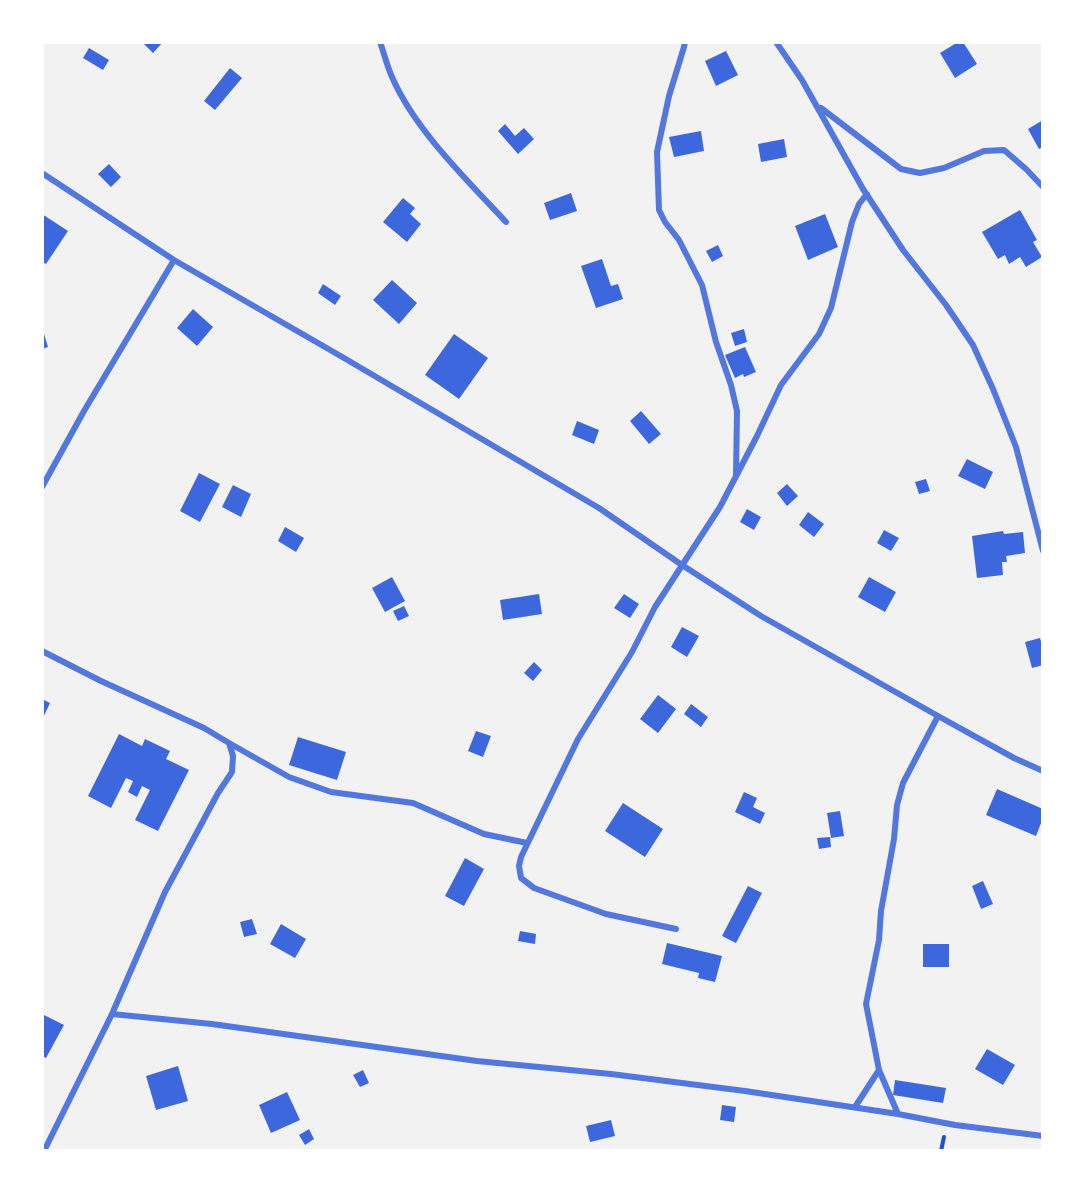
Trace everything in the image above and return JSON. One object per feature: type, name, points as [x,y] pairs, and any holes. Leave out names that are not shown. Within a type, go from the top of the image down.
[{"type":"street","points":[[380,42],[392,77],[415,119],[461,174],[506,222]]},
{"type":"street","points":[[685,42],[669,96],[657,152],[658,210],[679,240],[702,285],[737,411],[736,476]]},
{"type":"street","points":[[776,42],[818,106],[867,194],[903,250],[946,305],[973,345],[1016,447],[1043,551]]},
{"type":"street","points":[[818,106],[901,169],[920,173],[944,168],[984,151],[1004,150],[1043,187]]},
{"type":"street","points":[[42,173],[174,260],[599,508],[760,615],[1014,758],[1043,771]]},
{"type":"street","points":[[676,929],[606,914],[534,888],[521,878],[519,866],[521,857],[578,738],[632,651],[655,608],[720,507],[781,385],[819,334],[831,308],[852,222],[859,204],[867,194]]},
{"type":"street","points":[[42,487],[84,411],[174,260]]},
{"type":"street","points":[[42,651],[204,728],[289,777],[331,792],[413,803],[484,834],[527,843]]},
{"type":"street","points":[[898,1114],[879,1070],[866,1004],[879,940],[881,911],[894,839],[897,805],[903,783],[938,716]]},
{"type":"street","points":[[44,1151],[112,1014],[165,892],[232,772],[233,756],[229,743]]},
{"type":"street","points":[[112,1014],[212,1024],[477,1060],[611,1074],[855,1107],[955,1125],[1043,1136]]},
{"type":"street","points":[[855,1107],[879,1070]]},
{"type":"building","points":[[142,42],[163,42],[153,53]]},
{"type":"building","points":[[958,42],[963,42],[977,64],[955,78],[940,53]]},
{"type":"building","points":[[89,48],[109,60],[103,70],[83,58]]},
{"type":"building","points":[[726,51],[738,75],[716,86],[705,61]]},
{"type":"building","points":[[230,68],[242,78],[215,110],[204,101]]},
{"type":"building","points":[[1043,120],[1043,147],[1039,149],[1028,129]]},
{"type":"building","points":[[505,124],[515,136],[524,128],[534,139],[518,154],[498,131]]},
{"type":"building","points":[[701,131],[704,151],[674,157],[669,137]]},
{"type":"building","points":[[784,139],[787,157],[761,162],[758,144]]},
{"type":"building","points":[[109,164],[121,177],[111,187],[98,174]]},
{"type":"building","points":[[571,193],[577,211],[550,220],[544,203]]},
{"type":"building","points":[[403,198],[415,208],[410,214],[421,224],[407,242],[383,222]]},
{"type":"building","points":[[1020,210],[1037,240],[1033,242],[1042,257],[1026,267],[1020,257],[1009,264],[1005,255],[998,259],[982,232]]},
{"type":"building","points":[[42,214],[68,231],[46,264],[42,262]]},
{"type":"building","points":[[825,214],[838,247],[808,260],[795,226]]},
{"type":"building","points":[[718,245],[723,256],[712,262],[706,251]]},
{"type":"building","points":[[602,259],[611,286],[618,284],[623,299],[596,308],[581,266]]},
{"type":"building","points":[[392,280],[417,303],[399,324],[373,300]]},
{"type":"building","points":[[323,284],[341,296],[335,305],[318,293]]},
{"type":"building","points":[[193,309],[213,327],[197,346],[177,328]]},
{"type":"building","points":[[42,327],[48,347],[42,349]]},
{"type":"building","points":[[744,329],[747,342],[735,346],[731,333]]},
{"type":"building","points":[[454,334],[488,358],[459,399],[425,375]]},
{"type":"building","points":[[745,347],[756,372],[735,378],[725,355]]},
{"type":"building","points":[[641,411],[661,434],[649,444],[630,421]]},
{"type":"building","points":[[577,421],[599,430],[594,444],[572,435]]},
{"type":"building","points":[[967,459],[993,472],[985,489],[958,476]]},
{"type":"building","points":[[199,473],[220,484],[200,522],[180,511]]},
{"type":"building","points":[[926,479],[930,491],[919,494],[915,482]]},
{"type":"building","points":[[787,484],[798,496],[787,506],[777,493]]},
{"type":"building","points":[[233,485],[251,494],[241,517],[222,507]]},
{"type":"building","points":[[747,509],[761,517],[754,530],[740,522]]},
{"type":"building","points":[[808,512],[824,524],[814,537],[799,525]]},
{"type":"building","points":[[285,527],[304,538],[296,552],[278,541]]},
{"type":"building","points":[[884,530],[899,538],[891,551],[877,543]]},
{"type":"building","points":[[1003,531],[1004,534],[1023,532],[1025,553],[1006,556],[1007,562],[1002,562],[1003,575],[977,578],[972,536]]},
{"type":"building","points":[[392,577],[405,601],[385,612],[372,588]]},
{"type":"building","points":[[869,577],[896,592],[885,612],[858,597]]},
{"type":"building","points":[[539,594],[542,614],[503,620],[500,600]]},
{"type":"building","points":[[624,594],[639,604],[630,618],[614,608]]},
{"type":"building","points":[[404,606],[409,616],[398,621],[393,611]]},
{"type":"building","points":[[682,627],[699,636],[687,657],[671,647]]},
{"type":"building","points":[[1040,638],[1043,665],[1032,668],[1025,642]]},
{"type":"building","points":[[534,662],[542,670],[533,681],[524,673]]},
{"type":"building","points":[[658,695],[676,709],[658,733],[640,719]]},
{"type":"building","points":[[42,699],[50,703],[42,720]]},
{"type":"building","points":[[691,704],[708,717],[701,727],[684,714]]},
{"type":"building","points":[[476,731],[491,736],[483,757],[468,751]]},
{"type":"building","points":[[119,734],[142,746],[145,739],[170,751],[166,759],[189,770],[158,831],[135,820],[150,790],[142,786],[137,797],[128,792],[133,781],[126,778],[111,808],[88,796]]},
{"type":"building","points":[[298,737],[346,752],[337,780],[289,765]]},
{"type":"building","points":[[997,789],[1043,809],[1043,818],[1036,836],[986,815]]},
{"type":"building","points":[[744,792],[757,798],[753,807],[765,813],[760,824],[735,812]]},
{"type":"building","points":[[623,803],[663,829],[645,857],[605,831]]},
{"type":"building","points":[[840,811],[844,836],[831,838],[827,813]]},
{"type":"building","points":[[830,837],[831,847],[819,849],[817,838]]},
{"type":"building","points":[[465,858],[484,869],[464,906],[445,896]]},
{"type":"building","points":[[983,881],[993,904],[981,909],[972,886]]},
{"type":"building","points":[[748,886],[762,893],[736,943],[722,936]]},
{"type":"building","points":[[252,919],[257,934],[244,937],[240,922]]},
{"type":"building","points":[[281,924],[306,939],[295,958],[270,944]]},
{"type":"building","points":[[520,931],[536,934],[535,944],[518,941]]},
{"type":"building","points":[[667,943],[722,956],[715,982],[698,978],[699,973],[662,964]]},
{"type":"building","points":[[923,944],[949,944],[949,967],[923,967]]},
{"type":"building","points":[[42,1014],[64,1025],[46,1058],[42,1056]]},
{"type":"building","points":[[987,1049],[1015,1065],[1003,1085],[975,1069]]},
{"type":"building","points":[[178,1066],[188,1101],[156,1110],[146,1076]]},
{"type":"building","points":[[363,1070],[369,1083],[360,1087],[353,1075]]},
{"type":"building","points":[[895,1080],[946,1088],[943,1103],[893,1095]]},
{"type":"building","points":[[287,1092],[300,1120],[271,1133],[259,1105]]},
{"type":"building","points":[[722,1105],[736,1107],[734,1122],[720,1120]]},
{"type":"building","points":[[611,1120],[615,1136],[590,1142],[586,1126]]},
{"type":"building","points":[[309,1129],[314,1139],[305,1145],[299,1135]]}]
